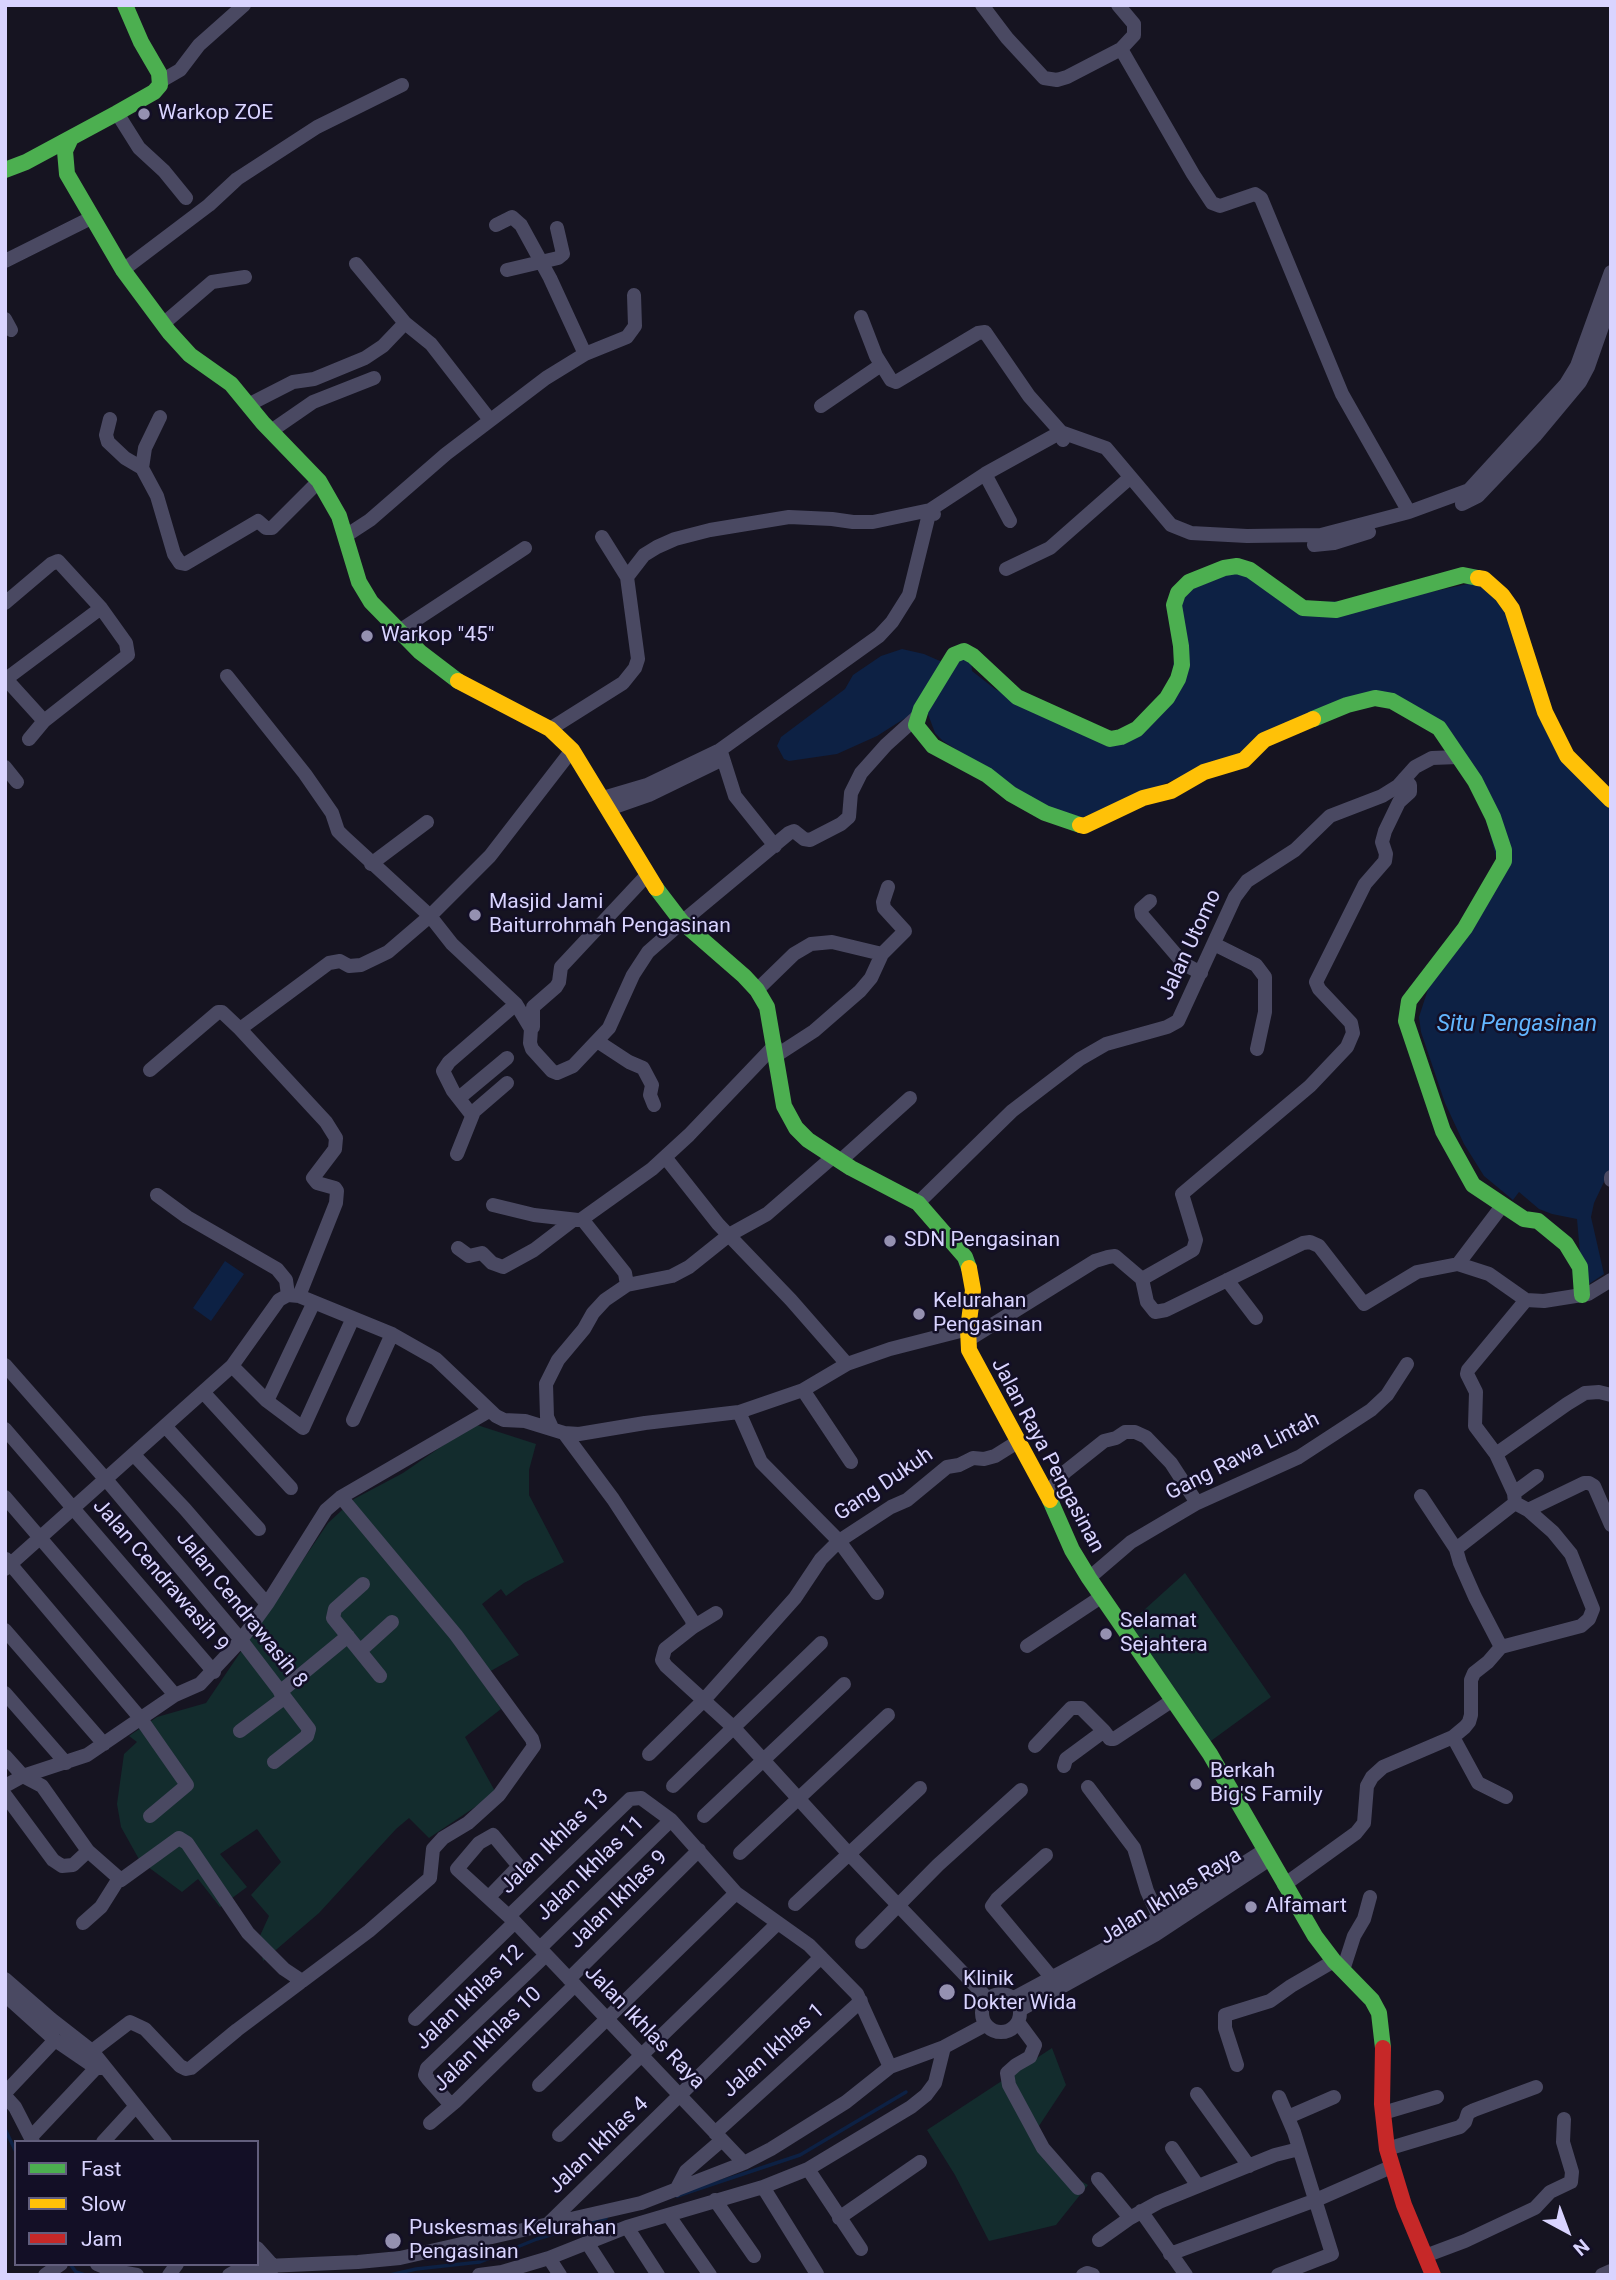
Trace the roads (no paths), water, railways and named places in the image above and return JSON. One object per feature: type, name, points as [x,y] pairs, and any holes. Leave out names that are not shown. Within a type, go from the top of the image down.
[{"type":"main road","points":[[5,170],[72,138],[154,92],[161,81],[125,5]]},
{"type":"main road","points":[[26,162],[55,170],[72,138]]},
{"type":"main road","name":"Jalan Raya Pengasinan","points":[[55,170],[92,218],[123,270],[163,324],[190,355],[231,384],[271,431],[320,481],[347,535],[364,592],[371,603],[399,631],[460,683],[550,729],[572,750],[647,875],[682,922],[757,990],[767,1007],[780,1087],[788,1115],[808,1140],[918,1203],[935,1220],[968,1264],[973,1290],[968,1335],[973,1359],[1047,1494],[1067,1541],[1088,1578],[1210,1754],[1284,1885],[1338,1965],[1372,2000],[1381,2019],[1384,2055],[1382,2113],[1387,2149],[1391,2167],[1433,2275]]},
{"type":"main road","points":[[1583,1295],[1580,1267],[1566,1244],[1538,1222],[1524,1219],[1473,1185],[1443,1131],[1406,1021],[1409,1001],[1465,928],[1504,861],[1504,850],[1493,817],[1475,780],[1438,728],[1392,701],[1375,698],[1346,705],[1264,740],[1244,760],[1204,772],[1171,791],[1143,798],[1084,826],[1045,813],[1011,794],[987,775],[933,746],[916,725],[919,713],[954,655],[964,652],[974,656],[1017,697],[1110,739],[1137,729],[1167,698],[1178,679],[1182,665],[1181,646],[1174,606],[1178,593],[1189,582],[1224,568],[1237,566],[1250,570],[1303,608],[1314,610],[1336,610],[1463,575],[1484,579],[1502,595],[1512,609],[1545,712],[1566,756],[1611,800]]},
{"type":"street","points":[[161,81],[180,70],[199,45],[243,5]]},
{"type":"street","points":[[982,5],[1034,70],[1044,78],[1057,80],[1121,49],[1134,35],[1134,23],[1118,5]]},
{"type":"street","points":[[1121,49],[1212,203],[1220,206],[1255,194],[1261,198],[1342,394],[1409,512]]},
{"type":"street","points":[[123,270],[209,205],[237,179],[317,127],[402,85]]},
{"type":"street","points":[[117,113],[139,148],[164,171],[186,198]]},
{"type":"street","points":[[496,225],[512,217],[516,219],[543,263],[585,354]]},
{"type":"street","points":[[5,261],[92,218]]},
{"type":"street","points":[[507,270],[543,263],[563,254],[557,228]]},
{"type":"street","points":[[356,264],[404,323],[431,344],[490,421]]},
{"type":"street","points":[[1189,537],[1321,535],[1409,512],[1469,490],[1566,384],[1577,366],[1611,272]]},
{"type":"street","points":[[163,324],[212,282],[245,277]]},
{"type":"street","points":[[347,535],[370,520],[446,454],[546,378],[585,354],[620,341],[631,332],[636,316],[634,295]]},
{"type":"street","points":[[861,317],[869,343],[891,380],[900,381],[978,333],[985,332],[1028,396],[1062,437],[1101,455],[1121,473],[1157,515],[1189,537],[1315,545],[1334,543],[1478,496],[1535,436],[1580,382],[1588,367],[1611,301]]},
{"type":"street","points":[[248,405],[293,382],[314,379],[365,358],[383,346],[404,323]]},
{"type":"street","points":[[821,407],[881,365]]},
{"type":"street","points":[[271,431],[313,402],[374,377]]},
{"type":"street","points":[[142,468],[145,448],[160,417]]},
{"type":"street","points":[[110,419],[106,435],[108,442],[142,468],[157,496],[174,554],[180,563],[185,564],[258,521],[266,528],[272,528],[320,481]]},
{"type":"street","points":[[627,577],[644,555],[657,547],[675,539],[710,530],[789,517],[853,523],[932,512],[987,477],[1062,437]]},
{"type":"street","points":[[1006,569],[1050,548],[1121,473]]},
{"type":"street","points":[[987,477],[1010,521]]},
{"type":"street","points":[[606,803],[649,795],[722,754],[809,698],[886,634],[916,595],[932,512]]},
{"type":"street","points":[[550,729],[623,683],[635,668],[638,659],[627,577],[603,537]]},
{"type":"street","points":[[399,631],[525,548]]},
{"type":"street","points":[[5,603],[58,561],[101,608],[126,643],[128,655],[44,721],[29,739]]},
{"type":"street","points":[[44,721],[6,678],[101,608]]},
{"type":"street","points":[[227,676],[305,774],[332,813],[338,831],[430,916],[452,943],[516,1004],[531,1029]]},
{"type":"street","points":[[647,875],[561,967],[556,987],[533,1007],[531,1049],[552,1072],[557,1073],[573,1066],[597,1041],[615,1018],[633,975],[648,952],[682,922],[794,831],[810,840],[849,817],[851,793],[861,773],[919,713]]},
{"type":"street","points":[[240,1029],[329,963],[340,961],[349,966],[361,965],[388,952],[430,916],[490,856],[572,750]]},
{"type":"street","points":[[722,754],[735,796],[775,846]]},
{"type":"street","points":[[1142,1279],[1193,1250],[1196,1240],[1182,1194],[1310,1086],[1348,1047],[1353,1033],[1351,1023],[1319,989],[1316,982],[1364,884],[1385,861],[1382,842],[1385,831],[1396,807],[1410,792],[1404,779],[1415,767],[1432,758],[1458,757]]},
{"type":"street","points":[[5,767],[17,782]]},
{"type":"street","name":"Jalan Utomo","points":[[918,1203],[1012,1111],[1080,1059],[1106,1044],[1167,1027],[1178,1021],[1241,886],[1295,850],[1330,817],[1382,796],[1404,779]]},
{"type":"street","points":[[371,864],[427,822]]},
{"type":"street","points":[[458,1248],[469,1256],[482,1253],[492,1263],[503,1267],[534,1250],[631,1185],[665,1157],[776,1050],[814,1031],[871,978],[882,954],[905,931],[884,908],[888,887]]},
{"type":"street","points":[[1150,901],[1141,909],[1142,915],[1184,964],[1201,973]]},
{"type":"street","points":[[757,990],[794,954],[811,944],[832,942],[882,954]]},
{"type":"street","points":[[1214,944],[1256,965],[1265,977],[1265,1012],[1257,1049]]},
{"type":"street","points":[[473,1114],[459,1098],[443,1071],[444,1066],[516,1004]]},
{"type":"street","points":[[150,1070],[218,1012],[222,1012],[326,1122],[336,1138],[335,1149],[313,1178],[317,1183],[335,1188],[336,1203],[293,1295]]},
{"type":"street","points":[[597,1041],[643,1068],[652,1085],[650,1095],[654,1105]]},
{"type":"street","points":[[459,1098],[507,1058]]},
{"type":"street","points":[[457,1154],[473,1114],[507,1083]]},
{"type":"street","points":[[693,1627],[692,1620],[613,1499],[547,1418],[546,1384],[558,1360],[606,1300],[627,1285],[672,1276],[689,1268],[729,1235],[767,1214],[910,1098]]},
{"type":"street","points":[[665,1157],[718,1224],[791,1300],[847,1364]]},
{"type":"street","points":[[157,1195],[187,1217],[277,1269],[293,1295]]},
{"type":"street","points":[[493,1205],[577,1220],[625,1273],[627,1285]]},
{"type":"street","points":[[1458,1265],[1503,1206]]},
{"type":"street","points":[[150,1816],[187,1785],[141,1719],[7,1564],[107,1479],[232,1366],[279,1300],[293,1295],[392,1334],[436,1359],[489,1411],[504,1420],[526,1420],[579,1434],[739,1412],[803,1390],[847,1364],[890,1349],[968,1335],[1095,1261],[1115,1256],[1142,1279],[1147,1302],[1152,1310],[1160,1312],[1303,1243],[1315,1243],[1364,1304],[1417,1272],[1458,1265],[1489,1274],[1526,1300],[1544,1301],[1583,1295],[1596,1291],[1611,1280]]},
{"type":"street","points":[[1227,1280],[1256,1318]]},
{"type":"street","points":[[1284,1885],[1356,1833],[1364,1823],[1367,1786],[1383,1767],[1453,1737],[1469,1722],[1471,1680],[1474,1673],[1501,1647],[1581,1626],[1589,1619],[1593,1609],[1571,1554],[1553,1532],[1519,1502],[1496,1454],[1475,1426],[1476,1392],[1467,1374],[1468,1370],[1526,1300]]},
{"type":"street","points":[[267,1401],[314,1303]]},
{"type":"street","points":[[232,1366],[267,1401],[303,1428],[354,1318]]},
{"type":"street","points":[[352,1420],[392,1334]]},
{"type":"street","name":"Gang Rawa Lintah","points":[[1088,1578],[1131,1542],[1197,1503],[1298,1457],[1371,1410],[1387,1395],[1407,1364]]},
{"type":"street","name":"Jalan Cendrawasih 8","points":[[5,1365],[107,1479],[241,1640],[309,1730],[307,1736],[274,1762]]},
{"type":"street","points":[[803,1390],[851,1462]]},
{"type":"street","points":[[203,1392],[291,1488]]},
{"type":"street","points":[[1496,1454],[1586,1393],[1611,1395]]},
{"type":"street","points":[[5,1786],[23,1776],[87,1755],[214,1672],[267,1604],[326,1510],[341,1497],[489,1411]]},
{"type":"street","points":[[739,1412],[761,1462],[839,1541],[877,1593]]},
{"type":"street","points":[[166,1426],[259,1530]]},
{"type":"street","name":"Jalan Cendrawasih 9","points":[[5,1429],[214,1672]]},
{"type":"street","points":[[1047,1494],[1065,1472],[1104,1441],[1125,1432],[1135,1432],[1146,1437],[1171,1463],[1197,1503]]},
{"type":"street","name":"Gang Dukuh","points":[[649,1754],[703,1701],[794,1598],[821,1559],[839,1541],[891,1507],[907,1500],[947,1467],[973,1458],[993,1457],[1019,1441]]},
{"type":"street","points":[[134,1455],[267,1604]]},
{"type":"street","points":[[1456,1549],[1519,1502],[1537,1476]]},
{"type":"street","points":[[1519,1502],[1589,1483],[1594,1486],[1611,1525]]},
{"type":"street","points":[[1421,1496],[1456,1549],[1475,1597],[1501,1647]]},
{"type":"street","points":[[5,1497],[175,1695]]},
{"type":"street","points":[[92,2051],[130,2022],[145,2029],[180,2066],[191,2068],[369,1931],[430,1878],[433,1849],[443,1838],[468,1823],[499,1795],[534,1746],[532,1739],[456,1634],[341,1497]]},
{"type":"street","points":[[363,1584],[333,1613],[333,1618],[380,1676]]},
{"type":"street","points":[[1027,1646],[1101,1597]]},
{"type":"street","points":[[716,1614],[664,1649],[662,1660],[681,1682],[734,1728],[797,1799],[988,1999],[983,2007],[985,2025]]},
{"type":"street","points":[[360,1651],[392,1622]]},
{"type":"street","points":[[5,1630],[104,1744]]},
{"type":"street","points":[[240,1731],[348,1636]]},
{"type":"street","points":[[673,1786],[821,1643]]},
{"type":"street","points":[[704,1816],[844,1684]]},
{"type":"street","points":[[5,1693],[66,1763]]},
{"type":"street","points":[[1035,1746],[1075,1706],[1081,1708],[1114,1740],[1172,1700]]},
{"type":"street","points":[[740,1853],[888,1715]]},
{"type":"street","points":[[1064,1766],[1066,1759],[1104,1731]]},
{"type":"street","points":[[1453,1737],[1478,1783],[1506,1797]]},
{"type":"street","points":[[5,1756],[23,1776],[42,1786],[88,1852],[118,1880]]},
{"type":"street","points":[[1088,1787],[1134,1848],[1158,1917]]},
{"type":"street","points":[[795,1904],[920,1788]]},
{"type":"street","points":[[862,1942],[938,1865],[1021,1790]]},
{"type":"street","points":[[5,1795],[53,1860],[61,1866],[73,1865],[88,1852]]},
{"type":"street","name":"Jalan Ikhlas 13","points":[[415,2019],[630,1799],[640,1798],[650,1802],[671,1820]]},
{"type":"street","points":[[671,1820],[736,1893],[821,1957],[861,2001],[890,2067]]},
{"type":"street","name":"Jalan Ikhlas 11","points":[[543,1952],[671,1820]]},
{"type":"street","name":"Jalan Ikhlas Raya","points":[[489,1897],[517,1868],[493,1835],[483,1839],[457,1869],[512,1919],[744,2163]]},
{"type":"street","points":[[83,1923],[101,1907],[118,1880],[179,1838],[187,1843],[248,1933],[284,1969],[302,1982]]},
{"type":"street","name":"Jalan Ikhlas 9","points":[[572,1982],[699,1850]]},
{"type":"street","points":[[1046,1855],[992,1906],[1052,1978]]},
{"type":"street","points":[[1078,2188],[1043,2148],[1009,2085],[1007,2073],[1030,2057],[1035,2045],[1018,2010],[1052,1978],[1268,1855]]},
{"type":"street","name":"Jalan Ikhlas Raya","points":[[229,2275],[243,2267],[358,2269],[641,2203],[744,2163],[846,2102],[890,2067],[944,2047],[985,2025],[991,2030],[1012,2030],[1018,2010],[1155,1935],[1268,1855]]},
{"type":"street","points":[[539,2085],[736,1893]]},
{"type":"street","points":[[1237,2065],[1225,2028],[1225,2015],[1270,2001],[1291,1986],[1338,1965],[1364,1919],[1370,1897]]},
{"type":"street","points":[[559,2135],[778,1923]]},
{"type":"street","name":"Jalan Ikhlas 12","points":[[451,2105],[425,2075],[427,2068],[543,1952]]},
{"type":"street","name":"Jalan Ikhlas 4","points":[[546,2225],[821,1957]]},
{"type":"street","points":[[5,1979],[51,2020],[92,2051],[100,2068]]},
{"type":"street","name":"Jalan Ikhlas 10","points":[[430,2123],[572,1982]]},
{"type":"street","name":"Jalan Ikhlas Raya","points":[[988,1999],[996,1994],[1005,1994],[1018,2010]]},
{"type":"street","points":[[5,1996],[55,2040],[100,2068],[163,2140]]},
{"type":"street","name":"Jalan Ikhlas 1","points":[[676,2190],[686,2171],[719,2136],[861,2001]]},
{"type":"street","points":[[5,2017],[17,2007]]},
{"type":"street","points":[[55,2040],[5,2095],[15,2107],[32,2139],[100,2068]]},
{"type":"street","points":[[479,2275],[502,2272],[549,2258],[626,2227],[763,2187],[808,2169],[911,2107],[926,2095],[934,2083],[944,2047]]},
{"type":"street","points":[[1387,2149],[1460,2127],[1468,2113],[1536,2087]]},
{"type":"street","points":[[1197,2094],[1248,2166]]},
{"type":"street","points":[[1279,2097],[1299,2148],[1332,2254],[1286,2273]]},
{"type":"street","points":[[1287,2117],[1334,2097]]},
{"type":"street","points":[[1382,2113],[1437,2097]]},
{"type":"street","points":[[105,2140],[136,2106]]},
{"type":"street","points":[[1425,2256],[1465,2241],[1535,2208],[1550,2192],[1572,2182],[1572,2172],[1563,2142],[1564,2119]]},
{"type":"street","points":[[1172,2148],[1198,2186]]},
{"type":"street","points":[[1099,2240],[1135,2215],[1198,2186],[1299,2148]]},
{"type":"street","points":[[839,2218],[920,2162]]},
{"type":"street","points":[[1170,2254],[1316,2200],[1391,2167]]},
{"type":"street","points":[[808,2169],[862,2249]]},
{"type":"street","points":[[1098,2179],[1135,2215],[1186,2275]]},
{"type":"street","points":[[763,2187],[817,2274]]},
{"type":"street","points":[[715,2200],[754,2256]]},
{"type":"street","points":[[669,2216],[710,2275]]},
{"type":"street","points":[[626,2227],[658,2275]]},
{"type":"street","points":[[589,2244],[608,2275]]},
{"type":"street","points":[[259,2250],[274,2267]]},
{"type":"street","points":[[549,2258],[560,2275]]},
{"type":"street","points":[[116,2267],[137,2275]]},
{"type":"street","points":[[1602,2275],[1611,2271]]},
{"type":"street","points":[[1083,2275],[1093,2275]]},
{"type":"water","name":"Situ Pengasinan","points":[[1235,568],[1288,603],[1399,599],[1472,583],[1484,586],[1509,616],[1558,749],[1611,807],[1611,1167],[1594,1203],[1591,1217],[1604,1274],[1583,1288],[1577,1219],[1539,1209],[1519,1192],[1513,1200],[1484,1176],[1464,1144],[1445,1103],[1421,1032],[1419,1017],[1429,986],[1501,876],[1472,765],[1385,693],[1081,818],[1047,808],[943,741],[935,733],[928,714],[921,708],[877,736],[837,754],[789,761],[784,759],[777,746],[781,737],[845,689],[853,675],[881,656],[902,649],[924,654],[949,665],[964,656],[971,658],[972,671],[995,689],[1102,742],[1168,702],[1184,591]]},
{"type":"water","points":[[225,1261],[244,1274],[211,1321],[193,1308]]},
{"type":"waterway","points":[[677,2196],[800,2155],[906,2092]]},
{"type":"waterway","points":[[5,2129],[14,2148]]},
{"type":"waterway","points":[[390,2275],[416,2269],[480,2262],[537,2239],[606,2218]]},
{"type":"waterway","points":[[72,2266],[76,2272],[85,2275]]},
{"type":"place","name":"Warkop ZOE","points":[[144,114]]},
{"type":"place","name":"Warkop \"45\"","points":[[367,636]]},
{"type":"place","name":"Masjid Jami Baiturrohmah Pengasinan","points":[[475,915]]},
{"type":"place","name":"SDN Pengasinan","points":[[890,1241]]},
{"type":"place","name":"Kelurahan Pengasinan","points":[[919,1314]]},
{"type":"place","name":"Selamat Sejahtera","points":[[1106,1634]]},
{"type":"place","name":"Berkah Big'S Family","points":[[1196,1784]]},
{"type":"place","name":"Alfamart","points":[[1251,1907]]},
{"type":"place","name":"Klinik Dokter Wida","points":[[947,1992]]},
{"type":"place","name":"Puskesmas Kelurahan Pengasinan","points":[[393,2241]]}]
